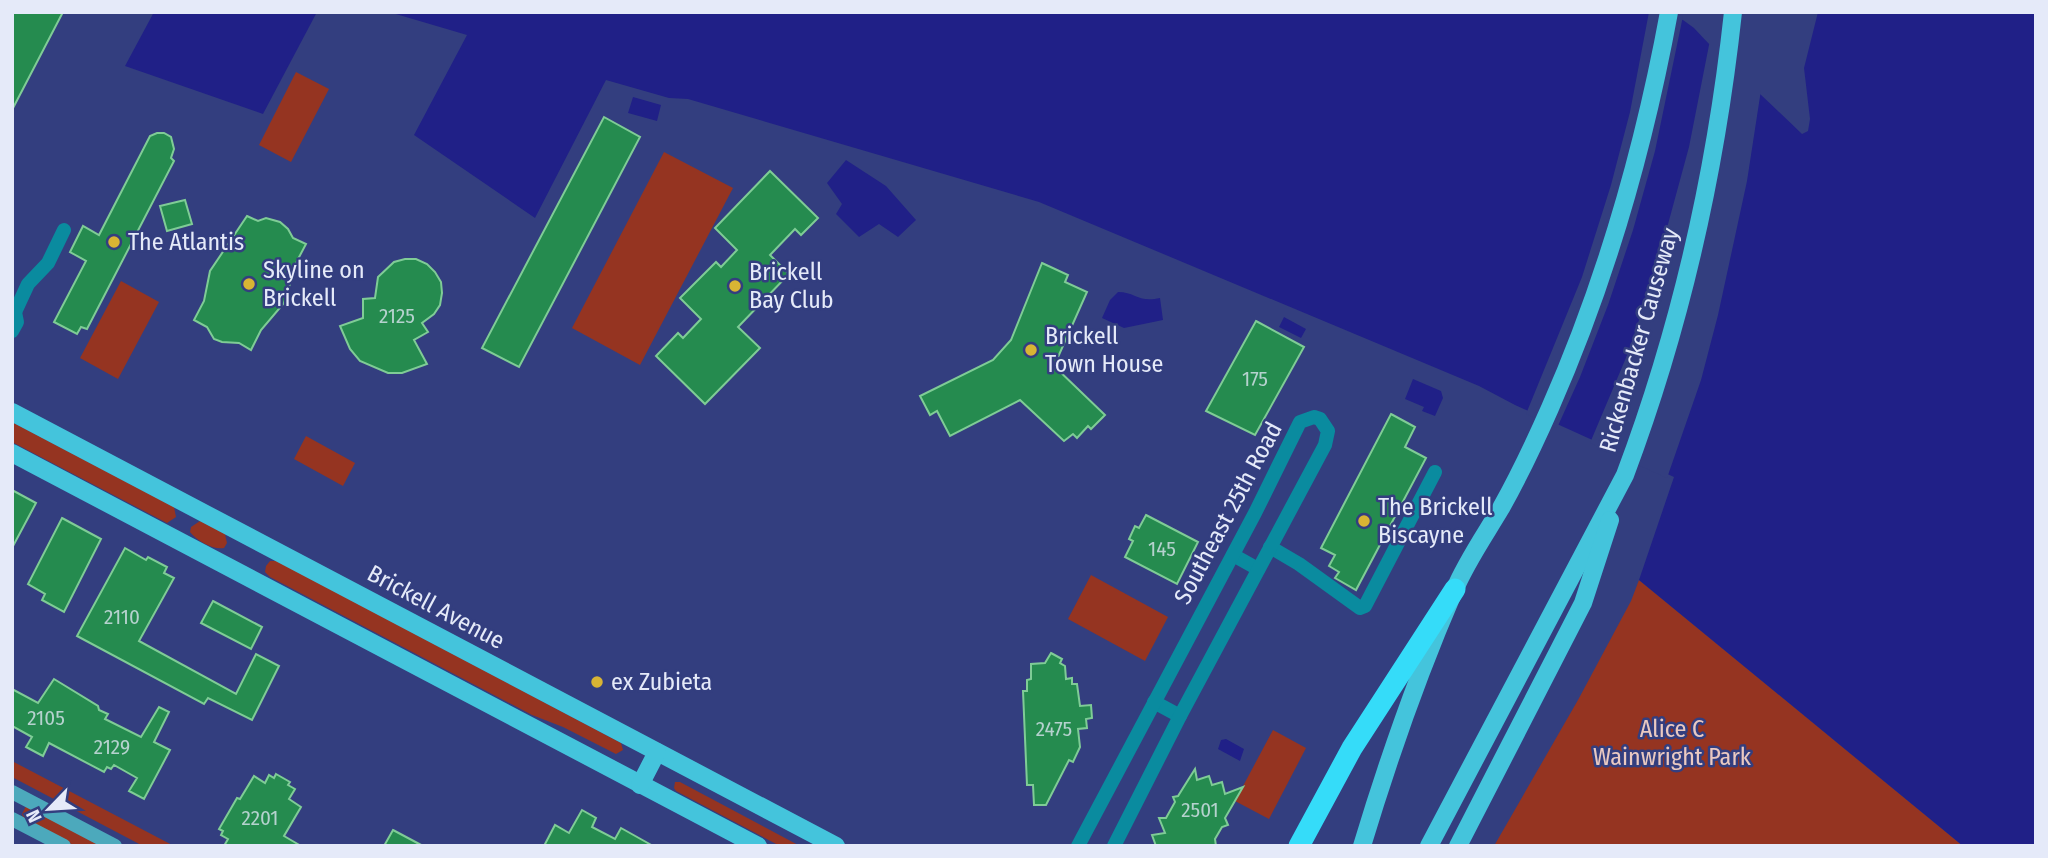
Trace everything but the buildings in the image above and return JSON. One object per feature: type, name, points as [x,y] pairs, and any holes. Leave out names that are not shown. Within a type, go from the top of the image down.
[{"type":"highway","points":[[1299,846],[1358,738],[1455,589]]},
{"type":"main road","points":[[1362,846],[1392,750],[1455,589],[1517,479],[1589,312],[1618,225],[1648,113],[1669,12]]},
{"type":"main road","name":"Rickenbacker Causeway","points":[[1429,846],[1625,475],[1656,386],[1687,275],[1714,142],[1733,12]]},
{"type":"main road","name":"Brickell Avenue","points":[[12,412],[836,846]]},
{"type":"main road","points":[[12,453],[758,846]]},
{"type":"main road","points":[[1458,846],[1583,603],[1625,475]]},
{"type":"main road","points":[[640,785],[657,752]]},
{"type":"main road","points":[[13,794],[115,846]]},
{"type":"main road","points":[[12,819],[64,846]]},
{"type":"street","points":[[12,331],[17,322],[14,313],[29,284],[48,263],[64,230]]},
{"type":"street","name":"Southeast 25th Road","points":[[1078,846],[1233,555],[1300,422],[1314,417],[1325,425],[1328,437],[1114,846]]},
{"type":"street","points":[[1270,547],[1299,564],[1360,608],[1365,606],[1435,472]]},
{"type":"street","points":[[1233,555],[1258,569]]},
{"type":"street","points":[[1154,702],[1180,716]]},
{"type":"green space","points":[[296,72],[329,89],[291,162],[259,145]]},
{"type":"green space","points":[[664,152],[733,188],[640,365],[572,328]]},
{"type":"green space","points":[[121,281],[159,302],[118,379],[80,358]]},
{"type":"green space","points":[[12,422],[174,507],[176,517],[167,523],[12,442]]},
{"type":"green space","points":[[306,436],[355,463],[343,486],[294,459]]},
{"type":"green space","points":[[200,521],[225,534],[227,543],[224,548],[206,544],[190,532],[191,527]]},
{"type":"green space","points":[[270,561],[277,561],[621,743],[623,750],[616,754],[563,727],[532,715],[270,577],[265,572]]},
{"type":"green space","points":[[1091,575],[1168,617],[1145,661],[1068,619]]},
{"type":"green space","name":"Alice C Wainwright Park","points":[[1639,580],[1963,846],[1494,846],[1578,700],[1631,601]]},
{"type":"green space","points":[[1273,730],[1306,748],[1269,819],[1235,801]]},
{"type":"green space","points":[[12,761],[174,846],[143,846],[12,777]]},
{"type":"green space","points":[[675,782],[680,782],[800,846],[780,846],[676,791]]},
{"type":"green space","points":[[26,806],[104,846],[75,846],[24,819],[22,814]]},
{"type":"shaded area","points":[[154,12],[317,12],[263,114],[125,66]]},
{"type":"shaded area","points":[[389,12],[1650,12],[1683,20],[1694,28],[1802,134],[1808,131],[1810,119],[1804,68],[1818,12],[2036,12],[2036,846],[1963,846],[1639,580],[1674,477],[1479,386],[1039,202],[688,99],[669,98],[606,80],[535,218],[414,135],[467,35]]},
{"type":"shaded area","points":[[633,97],[661,105],[657,121],[628,113]]},
{"type":"shaded area","points":[[846,160],[886,186],[916,220],[898,237],[879,224],[859,237],[836,214],[842,204],[827,183]]},
{"type":"shaded area","points":[[1118,292],[1147,299],[1160,298],[1163,320],[1124,328],[1102,318],[1110,300]]},
{"type":"shaded area","points":[[1284,317],[1306,329],[1301,338],[1279,327]]},
{"type":"shaded area","points":[[1413,379],[1441,391],[1443,398],[1435,416],[1422,411],[1424,407],[1405,399]]},
{"type":"shaded area","points":[[1226,739],[1244,749],[1240,761],[1218,749],[1221,740]]},
{"type":"pier","points":[[1649,12],[1667,12],[1683,16],[1655,151],[1608,305],[1557,428],[1526,414],[1582,277],[1611,185],[1630,112]]},
{"type":"pier","points":[[1710,40],[1761,90],[1747,181],[1718,315],[1701,380],[1667,478],[1590,443],[1628,353],[1655,272],[1689,147]]},
{"type":"place","name":"The Atlantis","points":[[114,242]]},
{"type":"place","name":"Skyline on Brickell","points":[[249,284]]},
{"type":"place","name":"Brickell Bay Club","points":[[735,286]]},
{"type":"place","name":"Brickell Town House","points":[[1031,350]]},
{"type":"place","name":"The Brickell Biscayne","points":[[1364,521]]},
{"type":"place","name":"ex Zubieta","points":[[597,682]]}]
